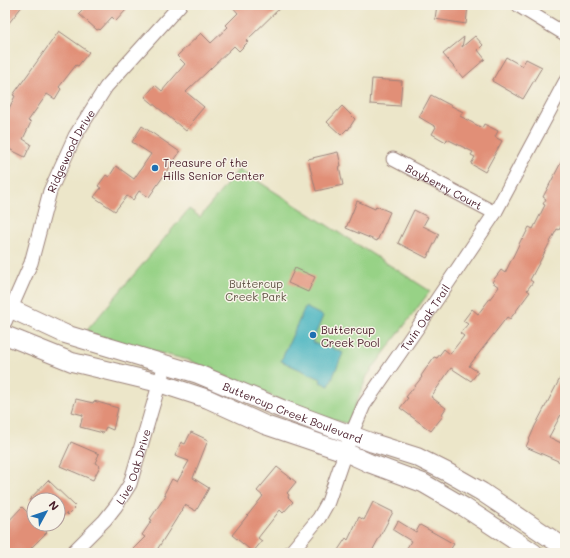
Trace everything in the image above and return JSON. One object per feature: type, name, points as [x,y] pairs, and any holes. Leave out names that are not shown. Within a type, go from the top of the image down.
[{"type":"street","name":"Ridgewood Drive","points":[[7,312],[32,263],[50,191],[75,136],[106,87],[180,5]]},
{"type":"street","points":[[519,6],[565,34]]},
{"type":"street","name":"Twin Oak Trail","points":[[290,553],[319,518],[328,502],[345,452],[364,405],[495,213],[565,82]]},
{"type":"street","name":"Bayberry Court","points":[[393,159],[495,213]]},
{"type":"street","name":"Buttercup Creek Boulevard","points":[[7,312],[65,334],[198,374],[282,409],[417,457],[448,472],[482,492],[565,548]]},
{"type":"street","name":"Buttercup Creek Boulevard","points":[[5,335],[72,362],[160,383],[208,399],[265,425],[345,452],[369,463],[423,483],[464,507],[534,553]]},
{"type":"street","name":"Live Oak Drive","points":[[72,553],[105,520],[130,484],[165,364]]},
{"type":"green space","name":"Buttercup Creek Park","points":[[239,169],[430,291],[367,376],[348,424],[311,413],[188,360],[84,334],[189,209],[200,217]]},
{"type":"water","points":[[305,307],[323,316],[312,342],[324,348],[326,345],[343,353],[329,386],[320,382],[321,379],[281,361]]},
{"type":"building","points":[[5,5],[23,5],[5,28]]},
{"type":"building","points":[[88,5],[123,5],[122,7],[126,10],[116,21],[112,17],[100,30],[97,30],[79,14]]},
{"type":"building","points":[[231,5],[283,5],[246,41],[248,42],[239,51],[234,46],[186,92],[204,107],[186,131],[145,97],[155,85],[162,91],[185,64],[177,56],[201,33],[211,43],[228,27],[226,25],[238,13]]},
{"type":"building","points":[[437,5],[468,5],[466,24],[435,19]]},
{"type":"building","points":[[59,31],[89,52],[78,66],[76,65],[59,87],[61,89],[55,99],[47,94],[28,121],[31,122],[23,139],[31,144],[25,157],[5,147],[5,117],[15,96],[13,95]]},
{"type":"building","points":[[475,36],[483,45],[478,50],[485,59],[463,78],[443,54],[464,37],[462,47]]},
{"type":"building","points":[[506,57],[522,66],[526,59],[542,67],[523,99],[492,81]]},
{"type":"building","points":[[372,79],[402,81],[400,106],[370,104]]},
{"type":"building","points":[[431,95],[463,112],[460,116],[482,128],[484,124],[498,131],[495,137],[502,141],[485,172],[471,164],[475,157],[471,155],[473,152],[447,139],[446,142],[432,134],[436,127],[419,117]]},
{"type":"building","points":[[342,106],[355,119],[348,130],[347,129],[341,135],[327,122]]},
{"type":"building","name":"Treasure of the Hills Senior Center","points":[[142,126],[180,152],[149,197],[139,191],[133,200],[127,196],[115,211],[94,197],[101,188],[98,186],[106,175],[109,177],[116,166],[134,179],[151,154],[132,142]]},
{"type":"building","points":[[338,152],[343,185],[316,191],[308,159]]},
{"type":"building","points":[[565,155],[565,219],[559,230],[557,229],[530,280],[533,282],[527,290],[530,292],[510,319],[507,317],[469,366],[478,372],[471,381],[451,368],[431,397],[446,408],[442,414],[443,416],[431,431],[400,408],[434,357],[437,358],[444,349],[450,354],[464,336],[460,333],[468,324],[463,321],[472,309],[478,314],[499,287],[492,282],[501,270],[505,273],[529,227],[533,229],[545,205],[543,204],[546,199],[543,197]]},
{"type":"building","points":[[357,201],[375,209],[376,206],[390,212],[377,241],[346,228]]},
{"type":"building","points":[[414,210],[428,217],[423,226],[439,234],[427,258],[398,243]]},
{"type":"building","points":[[295,268],[315,277],[308,292],[288,283]]},
{"type":"building","points":[[565,369],[565,407],[549,437],[565,445],[565,464],[526,447],[535,426]]},
{"type":"building","points":[[76,399],[93,403],[94,401],[118,408],[113,430],[106,427],[103,433],[80,427],[83,415],[72,412]]},
{"type":"building","points":[[191,432],[208,440],[193,478],[209,488],[196,511],[185,505],[155,553],[129,553],[145,537],[142,535],[152,520],[150,519],[166,495],[164,494],[172,479],[177,482],[189,461],[175,456],[181,442],[185,444]]},
{"type":"building","points":[[71,442],[99,454],[95,463],[100,466],[93,480],[60,466]]},
{"type":"building","points":[[277,467],[296,482],[287,493],[289,495],[288,497],[293,502],[283,513],[280,510],[258,538],[262,541],[253,552],[232,535],[263,496],[257,491]]},
{"type":"building","points":[[48,480],[60,492],[37,492]]},
{"type":"building","points":[[66,497],[76,507],[68,515],[66,513]]},
{"type":"building","points":[[373,502],[393,512],[371,553],[336,553],[346,538],[348,540],[359,517],[364,520]]},
{"type":"building","points":[[22,507],[26,511],[26,532],[47,532],[26,553],[5,553],[5,525]]},
{"type":"building","points":[[398,521],[416,532],[420,525],[454,544],[448,553],[404,553],[411,541],[393,530]]},
{"type":"place","name":"Treasure of the Hills Senior Center","points":[[155,168]]},
{"type":"place","name":"Buttercup Creek Pool","points":[[313,335]]}]
